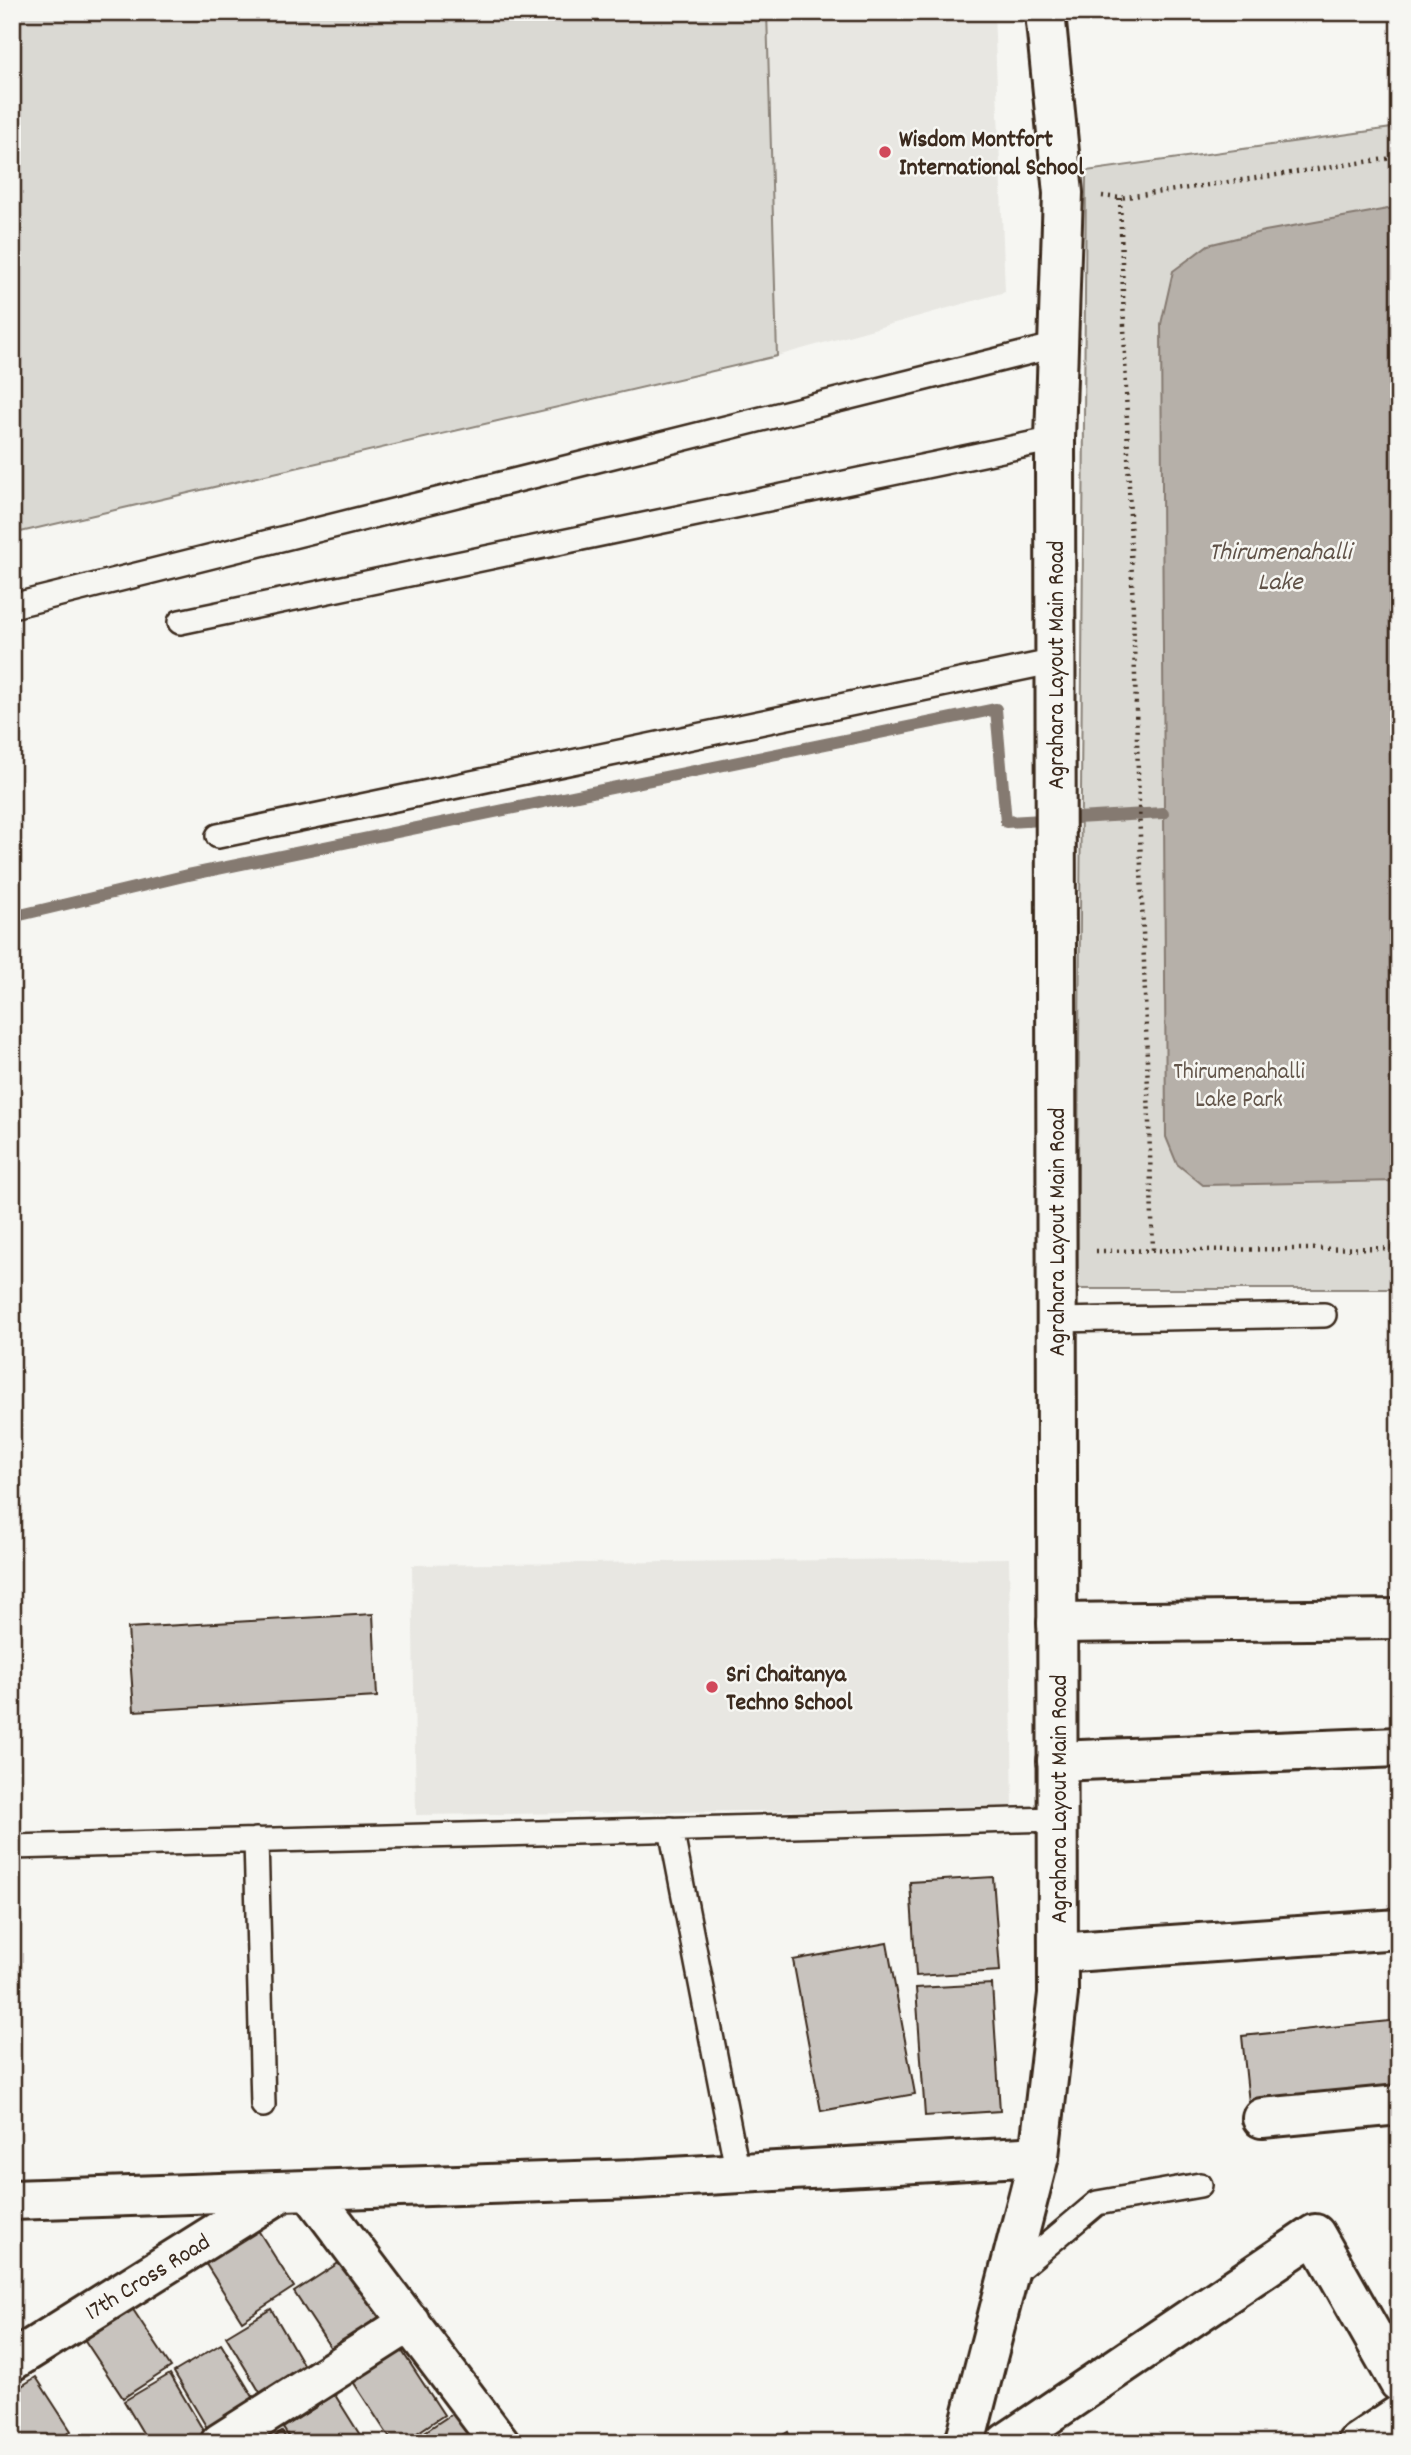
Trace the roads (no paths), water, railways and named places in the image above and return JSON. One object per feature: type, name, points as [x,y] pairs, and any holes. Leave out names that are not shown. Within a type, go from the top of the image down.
[{"type":"street","name":"Agrahara Layout Main Road","points":[[965,2443],[1039,2156],[1058,1994],[1055,439],[1063,193],[1045,12]]},
{"type":"street","points":[[1057,1623],[1399,1619]]},
{"type":"street","points":[[1057,1761],[1399,1747]]},
{"type":"street","points":[[1058,1953],[1399,1929]]},
{"type":"street","points":[[1262,2118],[1399,2105]]},
{"type":"street","points":[[12,2200],[738,2174],[1039,2156]]},
{"type":"street","points":[[296,2191],[410,2322],[500,2443]]},
{"type":"street","name":"17th Cross Road","points":[[12,2361],[296,2191]]},
{"type":"street","points":[[1006,2443],[1315,2234],[1399,2382]]},
{"type":"street","points":[[220,2443],[410,2322]]},
{"type":"street","points":[[1356,2443],[1399,2415]]},
{"type":"lane","points":[[12,606],[1058,345]]},
{"type":"lane","points":[[180,622],[1055,439]]},
{"type":"lane","points":[[218,836],[1056,661]]},
{"type":"lane","points":[[1056,1320],[1324,1315]]},
{"type":"lane","points":[[12,1847],[1058,1819]]},
{"type":"lane","points":[[671,1829],[738,2174]]},
{"type":"lane","points":[[256,1840],[263,2105]]},
{"type":"lane","points":[[1007,2278],[1097,2203],[1200,2185]]},
{"type":"water","name":"Thirumenahalli Lake","points":[[1399,207],[1399,1181],[1203,1185],[1177,1164],[1166,1137],[1161,324],[1173,271],[1208,245],[1265,231]]},
{"type":"waterway","points":[[12,917],[188,875],[996,709],[1006,822],[1163,813]]},
{"type":"place","name":"Wisdom Montfort International School","points":[[885,152]]},
{"type":"place","name":"Sri Chaitanya Techno School","points":[[712,1687]]},
{"type":"park label","name":"Thirumenahalli Lake Park","points":[[1239,1084]]}]
